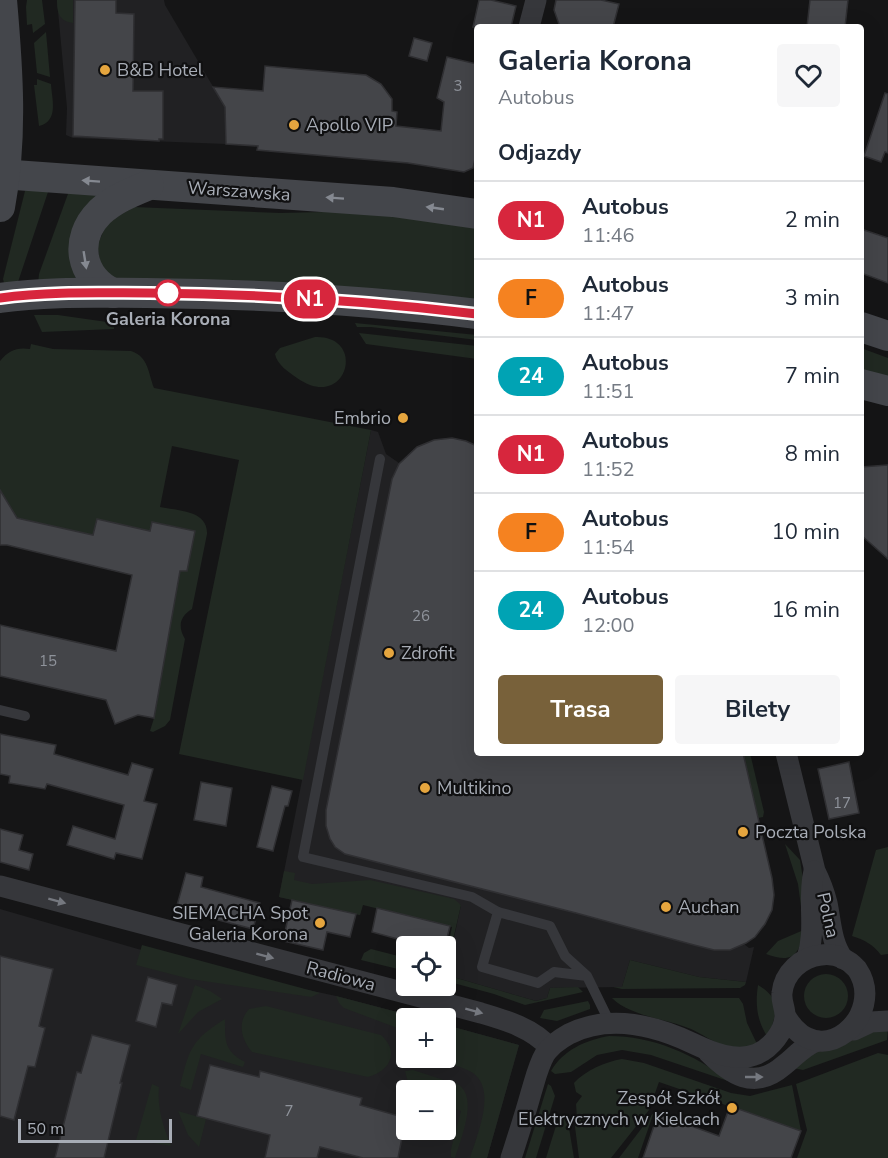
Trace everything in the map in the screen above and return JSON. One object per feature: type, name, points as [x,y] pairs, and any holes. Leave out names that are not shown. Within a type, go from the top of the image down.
[{"type":"main road","points":[[0,207],[9,100],[2,0]]},
{"type":"main road","name":"Warszawska","points":[[3,174],[393,202],[474,214]]},
{"type":"main road","points":[[113,293],[96,283],[87,270],[83,251],[87,233],[98,214],[105,208],[149,185]]},
{"type":"main road","points":[[0,298],[113,293],[201,294],[343,300],[474,314]]},
{"type":"main road","points":[[864,328],[888,336]]},
{"type":"main road","points":[[864,385],[888,391]]},
{"type":"street","points":[[530,24],[536,0]]},
{"type":"street","name":"Polna","points":[[787,756],[814,871],[823,888],[834,944],[843,958]]},
{"type":"street","name":"Polna","points":[[807,958],[812,938],[811,896],[814,871]]},
{"type":"street","name":"Radiowa","points":[[0,886],[481,1013],[525,1029],[550,1048]]},
{"type":"street","points":[[817,1041],[798,1032],[785,1014],[782,1000],[785,981],[796,965],[807,958],[825,954],[843,958],[853,964],[872,988],[883,997]]},
{"type":"street","points":[[854,1030],[864,1017],[868,1002],[867,987],[861,973]]},
{"type":"street","points":[[511,1158],[544,1056],[550,1048],[573,1032],[610,1023],[626,1023],[663,1032],[705,1050],[733,1057],[749,1057],[769,1047],[779,1034],[785,1014]]},
{"type":"street","points":[[705,1050],[730,1072],[755,1078],[778,1070],[803,1047],[817,1041],[837,1039],[871,1022],[888,1021]]},
{"type":"lane","points":[[380,459],[303,857],[472,897],[498,912],[550,926],[565,956],[587,976],[610,1023]]},
{"type":"lane","points":[[0,710],[26,716]]},
{"type":"lane","points":[[498,912],[482,968],[538,983],[554,972],[587,976]]},
{"type":"shaded area","points":[[27,0],[42,0],[45,24],[33,33],[32,24],[27,25]]},
{"type":"shaded area","points":[[57,0],[164,0],[225,107],[226,144],[73,138],[66,135],[67,108]]},
{"type":"shaded area","points":[[57,0],[73,0],[73,23],[60,16]]},
{"type":"shaded area","points":[[46,32],[50,77],[37,73],[34,43]]},
{"type":"shaded area","points":[[37,79],[51,84],[53,103],[49,120],[39,126],[34,85],[37,85]]},
{"type":"shaded area","points":[[26,187],[49,189],[17,285],[4,283],[3,279]]},
{"type":"shaded area","points":[[69,191],[107,193],[84,283],[38,284],[39,274]]},
{"type":"shaded area","points":[[134,207],[280,213],[366,211],[474,225],[474,304],[118,281],[102,270],[97,246],[107,223]]},
{"type":"shaded area","points":[[34,315],[58,315],[114,323],[114,329],[42,332]]},
{"type":"shaded area","points":[[355,323],[474,335],[474,340],[371,327],[357,327]]},
{"type":"shaded area","points":[[359,333],[474,346],[474,359],[366,344]]},
{"type":"shaded area","points":[[315,337],[331,340],[342,347],[346,358],[345,370],[339,380],[328,386],[314,386],[297,378],[287,371],[276,358],[275,354],[280,348]]},
{"type":"shaded area","points":[[31,344],[53,349],[131,351],[145,361],[154,388],[371,430],[303,780],[179,754],[239,460],[172,446],[160,507],[197,516],[203,520],[207,534],[192,609],[184,615],[181,622],[181,630],[185,639],[170,720],[165,726],[153,732],[150,731],[180,571],[187,570],[195,531],[153,522],[150,531],[97,519],[93,535],[9,516],[11,508],[5,499],[0,498],[0,361],[14,350],[30,349]]},
{"type":"shaded area","points":[[864,349],[888,358],[888,381],[864,375]]},
{"type":"shaded area","points":[[371,430],[378,432],[386,454],[399,463],[417,447],[434,440],[459,439],[474,445],[474,756],[744,756],[772,878],[774,895],[772,910],[755,937],[744,944],[749,948],[754,947],[746,982],[699,977],[630,960],[622,987],[550,988],[547,998],[536,1001],[456,978],[454,936],[461,905],[368,882],[360,915],[279,897]]},
{"type":"shaded area","points":[[744,756],[751,756],[764,812],[763,817],[758,818]]},
{"type":"shaded area","points":[[785,844],[800,860],[803,879],[802,914],[798,884]]},
{"type":"shaded area","points":[[888,847],[888,954],[881,955],[868,943],[852,936],[876,850]]},
{"type":"shaded area","points":[[284,871],[295,873],[294,880],[312,884],[370,880],[454,899],[461,905],[454,936],[450,936],[452,927],[363,905],[360,915],[279,897]]},
{"type":"shaded area","points":[[0,909],[193,965],[336,996],[396,1012],[396,1068],[456,1068],[456,1028],[519,1045],[487,1158],[0,1158]]},
{"type":"shaded area","points":[[806,929],[794,955],[783,958],[766,954],[778,941]]},
{"type":"shaded area","points":[[142,945],[320,993],[311,997],[190,979],[136,965]]},
{"type":"shaded area","points":[[371,949],[396,955],[396,969],[361,960],[364,953]]},
{"type":"shaded area","points":[[630,960],[699,977],[746,982],[740,988],[622,989],[613,987],[622,987]]},
{"type":"shaded area","points":[[826,974],[835,975],[842,980],[847,987],[847,1005],[842,1012],[835,1017],[826,1018],[817,1017],[810,1012],[805,1005],[804,996],[805,987],[810,980],[817,975]]},
{"type":"shaded area","points":[[456,978],[536,1001],[547,998],[550,988],[578,987],[583,992],[525,1005],[456,984]]},
{"type":"shaded area","points":[[195,985],[222,999],[198,1012],[178,1034]]},
{"type":"shaded area","points":[[758,985],[771,996],[774,1002],[775,1015],[768,1038],[758,1013]]},
{"type":"shaded area","points":[[336,996],[396,1012],[396,1028],[344,1008]]},
{"type":"shaded area","points":[[612,998],[739,998],[757,1044],[741,1048],[729,1047],[691,1029],[628,1009]]},
{"type":"shaded area","points":[[588,1001],[590,1009],[557,1021],[540,1018],[544,1010]]},
{"type":"shaded area","points":[[266,1006],[381,1035],[390,1048],[390,1060],[382,1070],[368,1077],[252,1052],[243,1036],[243,1019],[249,1009]]},
{"type":"shaded area","points":[[225,1019],[227,1045],[233,1054],[245,1062],[243,1067],[201,1054],[191,1090],[180,1086],[193,1047],[205,1033]]},
{"type":"shaded area","points":[[888,1027],[887,1040],[803,1070],[793,1068],[805,1054],[844,1045],[871,1029]]},
{"type":"shaded area","points":[[456,1028],[519,1045],[487,1158],[470,1158],[483,1113],[484,1090],[473,1073],[456,1066]]},
{"type":"shaded area","points":[[609,1036],[641,1039],[672,1048],[702,1063],[728,1081],[651,1055],[622,1050],[597,1055],[571,1072],[555,1074],[551,1071],[562,1057],[576,1047]]},
{"type":"shaded area","points":[[878,1053],[888,1055],[888,1158],[797,1158],[807,1130],[796,1084]]},
{"type":"shaded area","points":[[622,1059],[644,1063],[731,1093],[750,1096],[792,1085],[801,1131],[659,1082],[649,1110],[611,1158],[579,1158],[574,1119],[577,1118],[576,1104],[582,1096],[576,1092],[574,1083],[596,1067]]},
{"type":"shaded area","points":[[413,1070],[444,1080],[407,1080],[405,1071]]},
{"type":"shaded area","points":[[152,1084],[159,1087],[161,1117],[171,1146],[136,1140]]},
{"type":"shaded area","points":[[456,1084],[465,1091],[468,1109],[455,1158],[451,1157],[451,1149],[453,1140],[456,1140],[461,1111],[456,1109]]},
{"type":"shaded area","points":[[548,1084],[555,1096],[536,1158],[525,1158]]},
{"type":"shaded area","points":[[178,1111],[206,1119],[199,1147],[188,1135]]},
{"type":"shaded area","points":[[654,1112],[638,1158],[619,1158]]},
{"type":"shaded area","points":[[559,1116],[564,1116],[568,1122],[574,1158],[546,1158]]},
{"type":"building","points":[[75,0],[116,0],[116,13],[134,14],[133,91],[163,91],[163,139],[159,141],[73,136]]},
{"type":"building","points":[[479,0],[491,0],[516,6],[512,24],[474,24],[473,27]]},
{"type":"building","points":[[556,0],[601,0],[619,4],[614,24],[559,24],[554,10]]},
{"type":"building","points":[[810,0],[848,0],[845,24],[807,24]]},
{"type":"building","points":[[414,38],[432,43],[427,61],[409,56]]},
{"type":"building","points":[[447,57],[474,63],[474,164],[473,168],[464,172],[408,163],[257,150],[258,146],[226,144],[225,107],[213,87],[263,91],[265,66],[366,75],[381,84],[392,99],[392,111],[397,112],[396,126],[441,131],[444,102],[437,98]]},
{"type":"building","points":[[885,93],[888,94],[888,153],[885,152],[881,162],[864,156]]},
{"type":"building","points":[[864,230],[888,238],[888,283],[864,274]]},
{"type":"building","points":[[452,438],[474,445],[474,756],[744,756],[774,895],[772,910],[765,924],[755,937],[746,943],[730,950],[714,950],[345,854],[335,847],[330,839],[326,826],[326,810],[392,479],[399,464],[417,447],[434,440]]},
{"type":"building","points":[[888,465],[888,559],[864,538],[864,467]]},
{"type":"building","points":[[0,490],[17,518],[93,535],[97,519],[150,531],[152,522],[195,531],[187,571],[180,571],[154,718],[138,715],[115,724],[106,700],[0,676],[0,625],[116,651],[132,575],[0,545]]},
{"type":"building","points":[[0,734],[56,745],[54,754],[128,775],[132,763],[153,769],[144,801],[157,804],[142,859],[116,853],[114,859],[67,845],[73,826],[115,839],[124,805],[47,784],[45,789],[9,783],[10,776],[0,774]]},
{"type":"building","points":[[849,762],[859,813],[829,819],[818,769]]},
{"type":"building","points":[[201,782],[232,788],[226,826],[194,820]]},
{"type":"building","points":[[272,786],[292,791],[288,806],[285,806],[273,851],[257,847]]},
{"type":"building","points":[[0,829],[23,835],[19,850],[33,854],[29,870],[0,862]]},
{"type":"building","points":[[186,873],[203,877],[201,887],[260,903],[253,929],[176,909]]},
{"type":"building","name":"SIEMACHA Spot Galeria Korona","points":[[292,900],[356,914],[350,937],[327,932],[323,950],[283,941]]},
{"type":"building","points":[[377,908],[450,926],[448,936],[396,936],[396,939],[372,932]]},
{"type":"building","points":[[0,956],[53,969],[39,1026],[45,1028],[35,1067],[28,1066],[14,1120],[0,1116]]},
{"type":"building","points":[[148,977],[177,985],[172,1005],[162,1003],[156,1027],[136,1021]]},
{"type":"building","points":[[92,1035],[130,1045],[104,1158],[55,1158],[77,1072],[81,1073]]},
{"type":"building","points":[[210,1065],[259,1077],[260,1071],[362,1098],[360,1105],[396,1115],[396,1140],[402,1140],[398,1158],[363,1158],[320,1147],[317,1158],[265,1158],[270,1135],[197,1116]]},
{"type":"building","points":[[730,1106],[801,1131],[791,1158],[643,1158],[658,1114],[719,1136]]},
{"type":"bus line","name":"N1","points":[[0,298],[113,293],[201,294],[343,300],[474,314]]},
{"type":"place","name":"B&B Hotel","points":[[105,70]]},
{"type":"place","name":"Apollo VIP","points":[[294,125]]},
{"type":"place","name":"Galeria Korona","points":[[168,293]]},
{"type":"place","name":"Embrio","points":[[403,418]]},
{"type":"place","name":"Zdrofit","points":[[389,653]]},
{"type":"place","name":"Multikino","points":[[425,788]]},
{"type":"place","name":"Poczta Polska","points":[[743,832]]},
{"type":"place","name":"Auchan","points":[[666,907]]},
{"type":"place","name":"SIEMACHA Spot Galeria Korona","points":[[320,923]]},
{"type":"place","name":"Zespół Szkół Elektrycznych w Kielcach","points":[[732,1108]]}]
